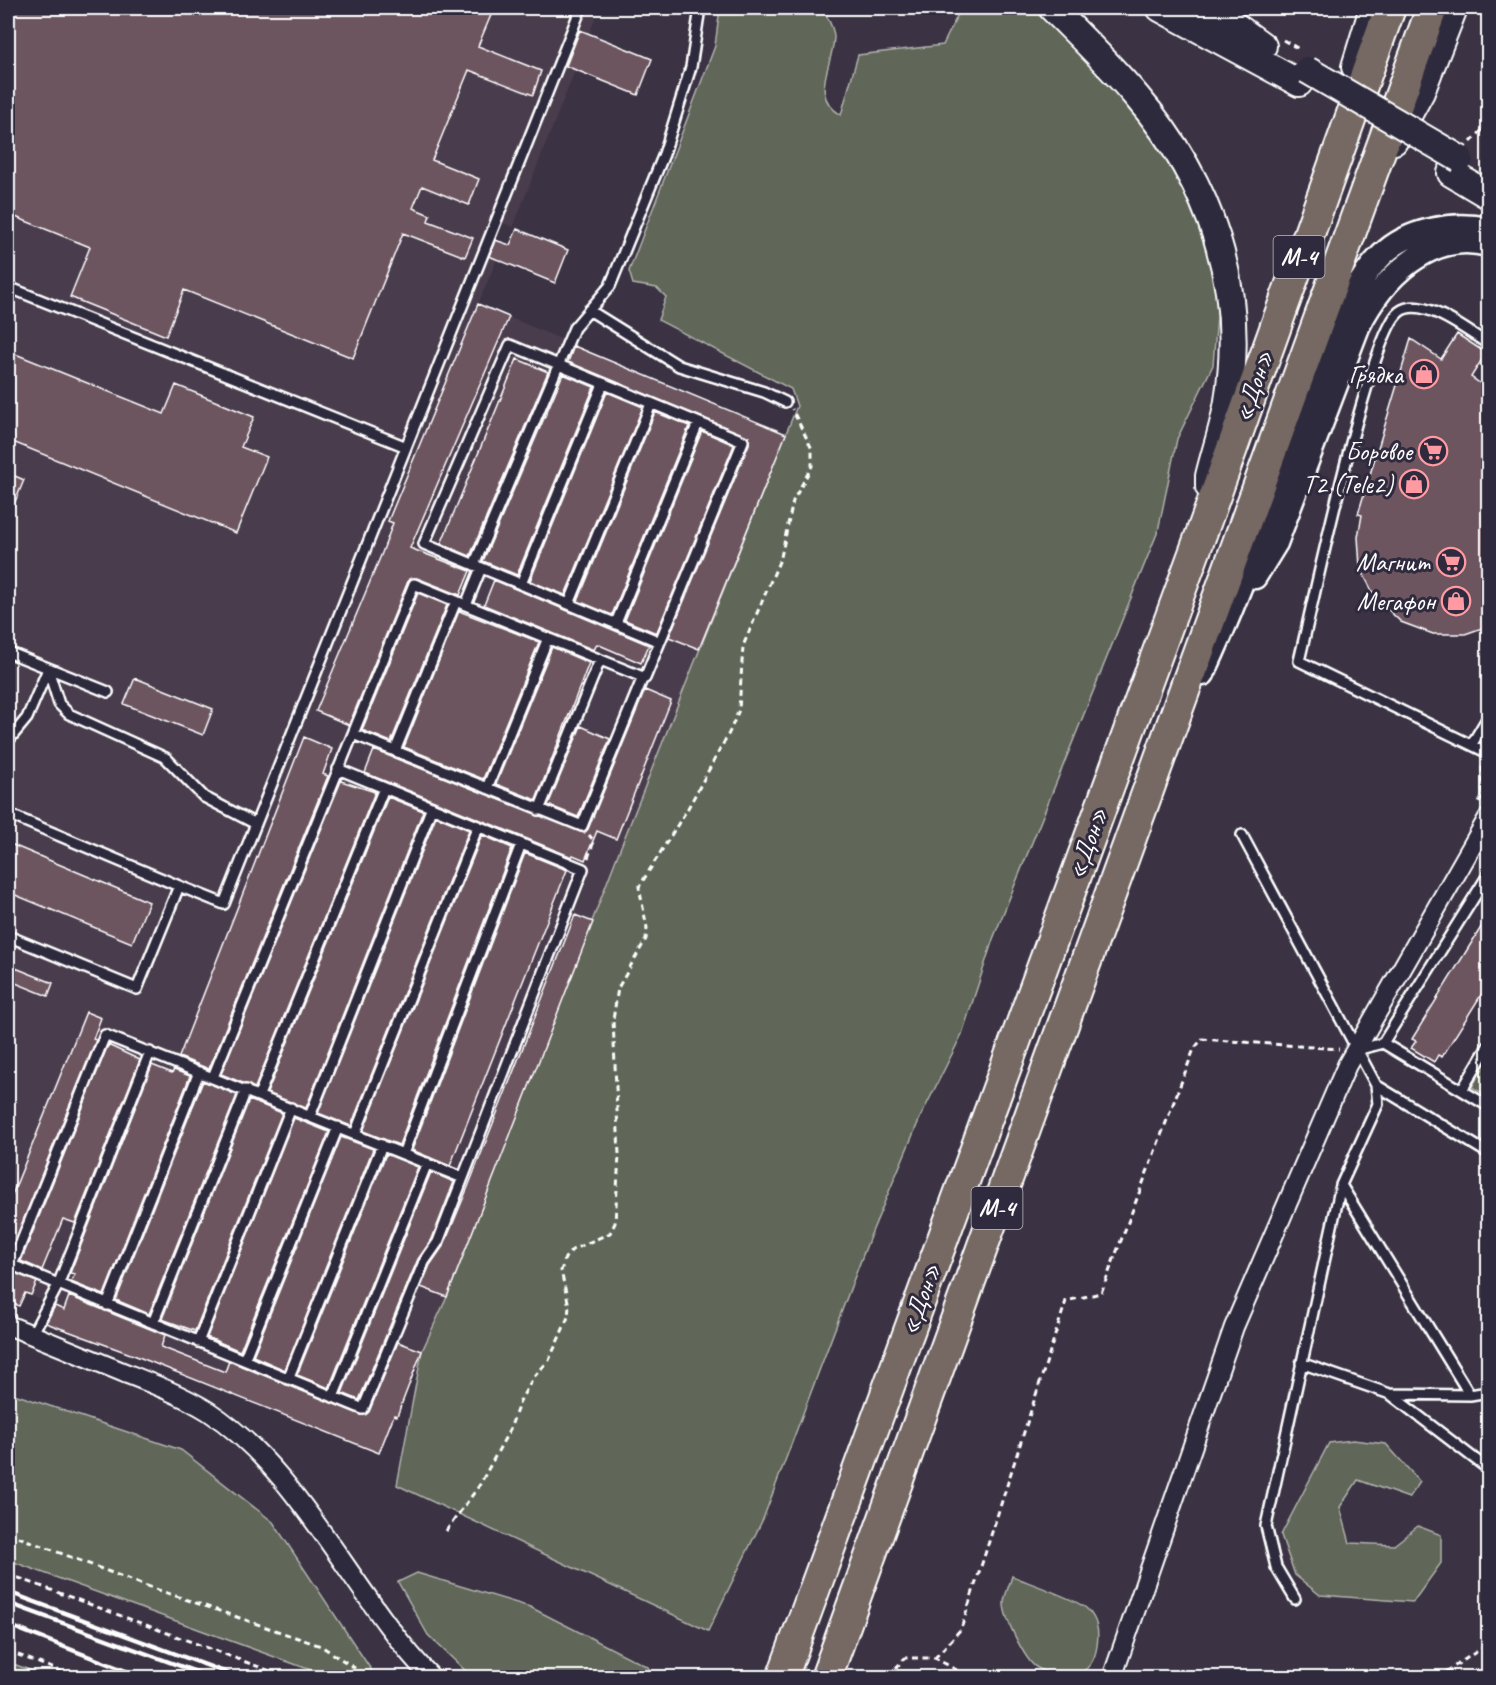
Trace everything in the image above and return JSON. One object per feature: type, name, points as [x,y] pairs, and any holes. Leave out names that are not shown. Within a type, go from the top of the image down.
[{"type":"highway","name":"«Дон»","points":[[782,1677],[1211,507],[1390,8]]},
{"type":"highway","name":"«Дон»","points":[[826,1677],[1432,8]]},
{"type":"main road","points":[[1053,8],[1138,98],[1188,168],[1211,215],[1231,295],[1228,401],[1209,476],[1211,507]]},
{"type":"main road","points":[[1160,8],[1303,76],[1488,176]]},
{"type":"main road","points":[[1194,8],[1263,45]]},
{"type":"main road","points":[[1211,8],[1303,76]]},
{"type":"main road","points":[[1284,301],[1373,8]]},
{"type":"main road","points":[[1360,205],[1421,92],[1454,8]]},
{"type":"main road","points":[[1459,160],[1488,195]]},
{"type":"street","points":[[1168,737],[1195,691],[1233,611],[1285,460],[1354,290],[1384,254],[1406,240],[1436,229],[1472,226],[1488,229]]},
{"type":"street","points":[[1233,611],[1276,543],[1358,327],[1370,304],[1391,278],[1425,252],[1446,245],[1465,243],[1488,245]]},
{"type":"street","points":[[1112,1677],[1234,1327],[1355,1050],[1488,818]]},
{"type":"street","points":[[8,1325],[170,1392],[208,1412],[245,1442],[290,1490],[387,1626],[432,1677]]},
{"type":"lane","points":[[8,814],[224,904],[332,636],[404,446],[580,8]]},
{"type":"lane","points":[[466,605],[478,567],[574,328],[610,286],[664,154],[691,67],[700,8]]},
{"type":"lane","points":[[8,287],[404,446]]},
{"type":"lane","points":[[1488,344],[1434,311],[1416,306],[1400,311],[1386,330],[1367,386],[1299,661],[1488,753]]},
{"type":"lane","points":[[589,310],[679,366],[764,392],[785,402]]},
{"type":"lane","points":[[353,734],[582,826],[643,677],[645,678],[660,642],[743,441],[510,345],[424,544],[660,642]]},
{"type":"lane","points":[[521,584],[603,384]]},
{"type":"lane","points":[[569,604],[651,404]]},
{"type":"lane","points":[[616,623],[698,423]]},
{"type":"lane","points":[[213,1077],[414,584],[643,677]]},
{"type":"lane","points":[[395,751],[456,601]]},
{"type":"lane","points":[[487,788],[548,638]]},
{"type":"lane","points":[[8,652],[108,692]]},
{"type":"lane","points":[[539,810],[600,660]]},
{"type":"lane","points":[[48,669],[59,704],[69,714],[166,758],[204,796],[256,824]]},
{"type":"lane","points":[[8,741],[27,718],[48,669]]},
{"type":"lane","points":[[1472,744],[1488,717]]},
{"type":"lane","points":[[338,769],[583,869],[463,1178],[438,1242],[424,1262],[363,1409],[12,1265],[105,1035],[463,1178]]},
{"type":"lane","points":[[259,1095],[384,788]]},
{"type":"lane","points":[[310,1116],[432,807]]},
{"type":"lane","points":[[355,1134],[478,826]]},
{"type":"lane","points":[[1242,835],[1355,1050],[1376,1085],[1378,1104],[1341,1185],[1266,1526],[1276,1567],[1295,1599]]},
{"type":"lane","points":[[403,1154],[521,844]]},
{"type":"lane","points":[[1355,1050],[1383,1043],[1488,875]]},
{"type":"lane","points":[[8,936],[137,989],[179,886]]},
{"type":"lane","points":[[1383,1043],[1488,1106]]},
{"type":"lane","points":[[1462,1090],[1488,1046]]},
{"type":"lane","points":[[32,1335],[46,1303],[58,1285],[150,1052]]},
{"type":"lane","points":[[107,1305],[199,1072]]},
{"type":"lane","points":[[1376,1085],[1488,1153]]},
{"type":"lane","points":[[153,1323],[246,1090]]},
{"type":"lane","points":[[198,1342],[291,1108]]},
{"type":"lane","points":[[244,1360],[338,1127]]},
{"type":"lane","points":[[288,1378],[382,1145]]},
{"type":"lane","points":[[333,1396],[427,1163]]},
{"type":"lane","points":[[1341,1185],[1470,1395]]},
{"type":"lane","points":[[1301,1363],[1389,1394],[1488,1469]]},
{"type":"lane","points":[[1389,1394],[1470,1395],[1488,1392]]},
{"type":"path","points":[[1459,160],[1488,124]]},
{"type":"path","points":[[446,1531],[479,1486],[510,1429],[520,1401],[533,1378],[549,1360],[560,1336],[568,1317],[569,1306],[561,1271],[565,1258],[572,1250],[610,1233],[615,1223],[619,1155],[613,1020],[618,988],[646,939],[647,928],[639,887],[688,808],[733,726],[739,710],[743,646],[781,556],[793,501],[812,466],[812,449],[792,409],[785,402]]},
{"type":"path","points":[[582,826],[594,841],[583,869]]},
{"type":"path","points":[[935,1658],[962,1629],[1066,1301],[1101,1293],[1194,1049],[1202,1039],[1355,1050]]},
{"type":"path","points":[[8,1533],[141,1584],[321,1646],[370,1677]]},
{"type":"path","points":[[8,1574],[289,1677]]},
{"type":"path","points":[[1437,1677],[1488,1644]]},
{"type":"path","points":[[8,1651],[78,1677]]},
{"type":"path","points":[[892,1677],[894,1670],[905,1658],[935,1658],[971,1677]]},
{"type":"shaded area","points":[[8,8],[614,8],[597,14],[589,34],[580,30],[575,70],[513,227],[500,222],[487,254],[497,259],[478,304],[787,435],[618,854],[447,1297],[422,1351],[397,1416],[388,1429],[136,1356],[46,1323],[53,1305],[25,1293],[19,1306],[8,1301]]},
{"type":"green space","points":[[720,8],[823,8],[834,34],[824,90],[831,107],[841,115],[858,55],[943,45],[961,8],[1025,8],[1035,11],[1113,87],[1179,173],[1220,279],[1213,365],[1177,439],[1158,531],[993,939],[962,1034],[920,1118],[869,1239],[763,1519],[708,1631],[397,1485],[422,1351],[447,1297],[618,854],[797,406],[791,389],[658,320],[666,297],[657,288],[633,284],[629,271],[715,46]]},
{"type":"green space","points":[[1488,1059],[1488,1097],[1472,1087]]},
{"type":"green space","points":[[8,1392],[181,1450],[273,1522],[376,1677],[330,1677],[8,1560]]},
{"type":"green space","points":[[1353,1440],[1386,1444],[1420,1482],[1409,1498],[1358,1480],[1340,1507],[1350,1543],[1394,1545],[1418,1526],[1441,1535],[1441,1563],[1413,1602],[1320,1595],[1295,1575],[1281,1535],[1329,1443]]},
{"type":"green space","points":[[417,1573],[530,1607],[648,1667],[654,1677],[472,1677],[428,1635],[398,1582]]},
{"type":"green space","points":[[1012,1576],[1074,1601],[1091,1613],[1097,1626],[1097,1646],[1089,1666],[1082,1672],[1065,1676],[1055,1675],[1031,1663],[1011,1627],[1005,1609],[1004,1602]]},
{"type":"green space","points":[[8,1662],[48,1677],[8,1677]]},
{"type":"building","points":[[8,8],[494,8],[478,46],[541,71],[533,95],[469,70],[432,160],[479,179],[469,205],[422,186],[413,208],[430,215],[428,221],[473,238],[465,257],[403,233],[353,358],[184,290],[166,336],[70,297],[90,247],[8,214]]},
{"type":"building","points":[[580,30],[652,59],[638,95],[566,66]]},
{"type":"building","points":[[517,229],[568,250],[555,283],[489,256],[495,240],[510,245]]},
{"type":"building","points":[[478,304],[509,317],[410,548],[470,571],[460,595],[417,578],[409,579],[349,725],[316,711],[382,553],[393,523],[388,521]]},
{"type":"building","name":"Боровое","points":[[1457,334],[1486,353],[1471,377],[1488,389],[1488,626],[1465,634],[1433,634],[1401,622],[1375,597],[1360,567],[1358,537],[1362,515],[1358,514],[1411,339],[1441,359]]},
{"type":"building","points":[[574,346],[786,434],[699,649],[669,637],[749,444],[749,437],[568,362]]},
{"type":"building","points":[[8,351],[164,414],[176,385],[254,417],[241,447],[267,457],[236,533],[8,440]]},
{"type":"building","points":[[517,359],[548,372],[470,556],[441,544]]},
{"type":"building","points":[[563,374],[594,387],[517,575],[483,561]]},
{"type":"building","points":[[607,392],[643,407],[565,595],[530,581]]},
{"type":"building","points":[[655,412],[689,426],[612,615],[578,601]]},
{"type":"building","points":[[702,431],[734,445],[657,632],[654,632],[625,620]]},
{"type":"building","points":[[8,473],[24,480],[8,519]]},
{"type":"building","points":[[494,580],[649,645],[641,663],[597,644],[594,650],[484,605]]},
{"type":"building","points":[[418,593],[447,605],[391,742],[362,730]]},
{"type":"building","points":[[459,611],[539,642],[483,779],[404,747]]},
{"type":"building","points":[[552,647],[589,663],[536,800],[496,784]]},
{"type":"building","points":[[135,678],[213,709],[203,735],[124,704]]},
{"type":"building","points":[[645,690],[671,701],[616,839],[597,831],[585,860],[573,855],[572,857],[365,773],[374,750],[584,833],[588,829]]},
{"type":"building","points":[[581,726],[610,739],[578,817],[548,805]]},
{"type":"building","points":[[304,737],[332,749],[323,774],[328,776],[209,1069],[179,1057]]},
{"type":"building","points":[[341,781],[375,792],[255,1088],[221,1074]]},
{"type":"building","points":[[388,797],[423,811],[306,1108],[267,1093]]},
{"type":"building","points":[[436,816],[469,830],[351,1126],[318,1113]]},
{"type":"building","points":[[482,835],[512,848],[399,1145],[363,1131]]},
{"type":"building","points":[[8,843],[149,902],[132,943],[8,892]]},
{"type":"building","points":[[525,853],[567,870],[450,1166],[412,1150]]},
{"type":"building","points":[[575,915],[593,922],[447,1297],[421,1287],[430,1265],[444,1245]]},
{"type":"building","points":[[1488,916],[1488,984],[1442,1057],[1438,1055],[1434,1062],[1411,1048],[1416,1041],[1412,1039]]},
{"type":"building","points":[[8,965],[53,983],[48,996],[8,980]]},
{"type":"building","points":[[86,1012],[101,1018],[93,1039],[96,1040],[8,1258],[8,1205]]},
{"type":"building","points":[[108,1045],[140,1060],[75,1223],[63,1219],[42,1270],[21,1261]]},
{"type":"building","points":[[152,1065],[172,1073],[174,1070],[190,1076],[104,1295],[71,1282],[75,1274],[70,1273]]},
{"type":"building","points":[[203,1081],[237,1095],[149,1314],[116,1300]]},
{"type":"building","points":[[249,1100],[282,1113],[195,1331],[162,1319]]},
{"type":"building","points":[[294,1118],[329,1132],[240,1351],[207,1337]]},
{"type":"building","points":[[341,1137],[373,1149],[285,1370],[253,1356]]},
{"type":"building","points":[[386,1154],[418,1167],[329,1388],[297,1375]]},
{"type":"building","points":[[431,1172],[454,1182],[432,1239],[418,1259],[359,1400],[342,1393]]},
{"type":"building","points":[[8,1270],[37,1282],[31,1295],[25,1293],[19,1306],[8,1301]]},
{"type":"building","points":[[69,1296],[165,1335],[161,1347],[225,1372],[229,1361],[361,1415],[369,1412],[398,1342],[422,1351],[397,1416],[394,1415],[379,1453],[136,1356],[46,1323],[55,1306],[64,1310]]},
{"type":"railway","points":[[8,1592],[241,1678]]},
{"type":"railway","points":[[8,1603],[213,1678]]},
{"type":"railway","points":[[8,1625],[144,1678]]},
{"type":"place","name":"Грядка","points":[[1424,374]]},
{"type":"place","name":"Боровое","points":[[1433,451]]},
{"type":"place","name":"T2 (Tele2)","points":[[1414,484]]},
{"type":"place","name":"Магнит","points":[[1451,562]]},
{"type":"place","name":"Мегафон","points":[[1456,601]]}]
